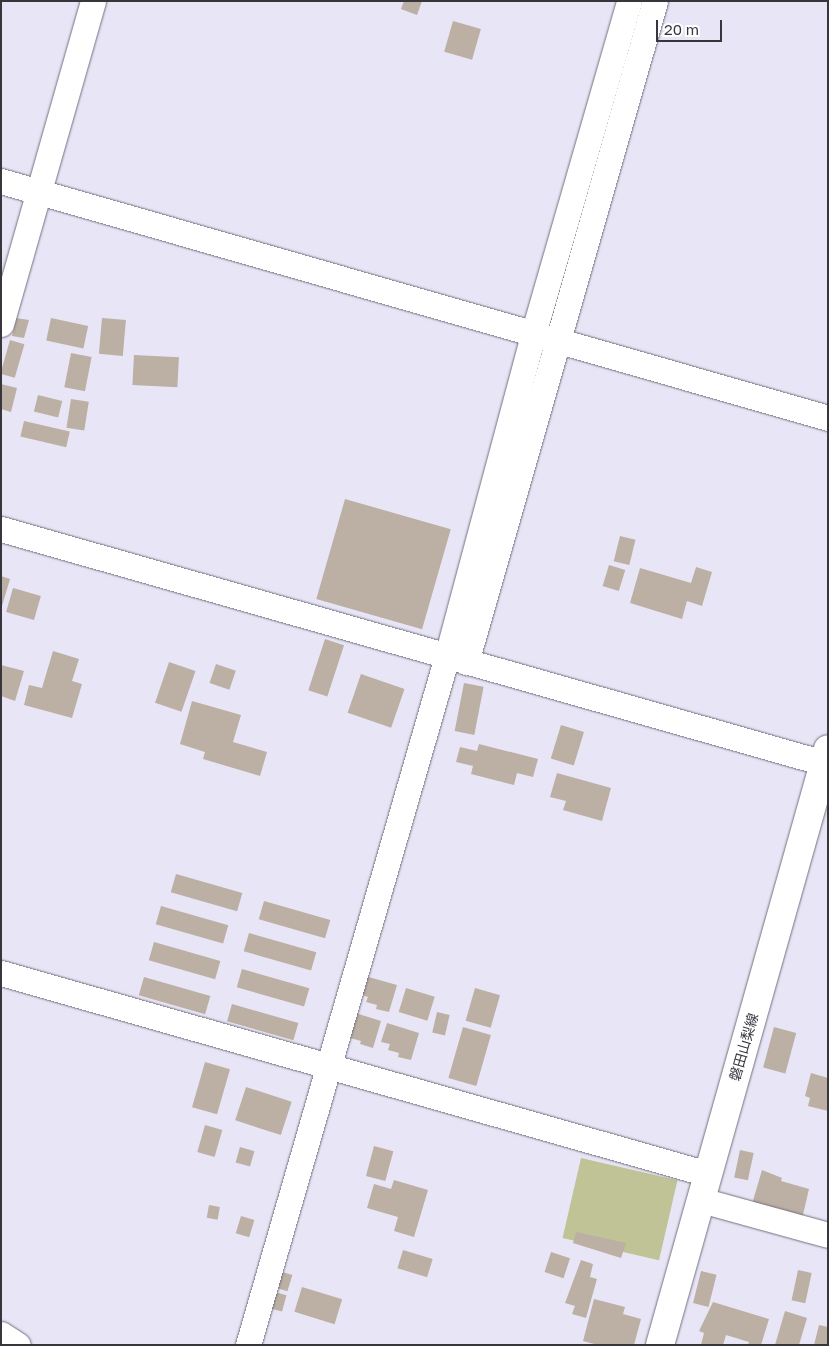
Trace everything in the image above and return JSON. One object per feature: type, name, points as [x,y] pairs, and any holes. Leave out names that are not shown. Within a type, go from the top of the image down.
[{"type":"main road","name":"磐田山梨線","points":[[660,1345],[826,756]]},
{"type":"street","points":[[1,324],[93,1]]},
{"type":"street","points":[[456,659],[534,331],[629,1]]},
{"type":"street","points":[[248,1345],[329,1066],[456,659],[559,338],[655,1]]},
{"type":"street","points":[[1,181],[559,338],[828,418]]},
{"type":"street","points":[[1,530],[456,659],[826,756]]},
{"type":"street","points":[[1,973],[708,1174]]},
{"type":"street","points":[[701,1200],[828,1235]]},
{"type":"street","points":[[1,1334],[18,1345]]},
{"type":"green space","points":[[581,1158],[677,1180],[659,1260],[563,1238]]},
{"type":"building","points":[[404,1],[422,1],[417,15],[401,9]]},
{"type":"building","points":[[453,21],[481,29],[472,60],[444,52]]},
{"type":"building","points":[[16,318],[29,320],[24,338],[12,336]]},
{"type":"building","points":[[51,318],[88,326],[83,348],[46,340]]},
{"type":"building","points":[[102,318],[126,320],[123,356],[99,354]]},
{"type":"building","points":[[10,340],[24,344],[15,378],[1,374]]},
{"type":"building","points":[[71,353],[92,357],[85,391],[64,387]]},
{"type":"building","points":[[134,355],[179,357],[177,387],[132,385]]},
{"type":"building","points":[[1,384],[17,388],[11,412],[1,409]]},
{"type":"building","points":[[38,395],[62,401],[58,418],[34,411]]},
{"type":"building","points":[[71,399],[89,402],[84,430],[66,428]]},
{"type":"building","points":[[24,421],[70,432],[66,447],[20,437]]},
{"type":"building","points":[[345,499],[451,529],[422,629],[316,599]]},
{"type":"building","points":[[620,536],[636,540],[629,565],[614,561]]},
{"type":"building","points":[[609,565],[625,570],[619,591],[603,586]]},
{"type":"building","points":[[696,567],[712,572],[702,606],[687,601],[682,619],[630,603],[640,568],[691,583]]},
{"type":"building","points":[[1,576],[10,579],[2,606],[1,606]]},
{"type":"building","points":[[13,588],[41,596],[34,620],[6,612]]},
{"type":"building","points":[[325,639],[344,645],[327,697],[308,690]]},
{"type":"building","points":[[53,651],[79,659],[72,681],[82,684],[72,718],[24,705],[29,685],[42,688]]},
{"type":"building","points":[[169,662],[195,671],[181,712],[155,703]]},
{"type":"building","points":[[216,664],[236,671],[229,690],[209,683]]},
{"type":"building","points":[[1,665],[24,671],[15,701],[1,696]]},
{"type":"building","points":[[361,674],[404,689],[391,728],[348,713]]},
{"type":"building","points":[[464,683],[484,687],[474,735],[455,731]]},
{"type":"building","points":[[192,701],[241,715],[233,742],[267,752],[260,776],[203,759],[205,752],[180,744]]},
{"type":"building","points":[[561,725],[584,732],[574,765],[551,758]]},
{"type":"building","points":[[479,744],[538,759],[533,777],[517,773],[514,785],[471,774],[473,766],[456,762],[460,747],[477,751]]},
{"type":"building","points":[[557,773],[611,788],[602,821],[563,810],[566,801],[550,797]]},
{"type":"building","points":[[176,874],[242,893],[237,911],[171,892]]},
{"type":"building","points":[[264,901],[330,920],[325,938],[259,919]]},
{"type":"building","points":[[161,906],[228,925],[223,944],[156,924]]},
{"type":"building","points":[[249,933],[316,952],[311,971],[244,951]]},
{"type":"building","points":[[154,942],[220,961],[215,979],[149,960]]},
{"type":"building","points":[[242,969],[309,988],[304,1007],[237,987]]},
{"type":"building","points":[[365,976],[397,985],[389,1012],[376,1009],[377,1005],[366,1002],[368,997],[359,994]]},
{"type":"building","points":[[144,977],[210,996],[205,1014],[139,995]]},
{"type":"building","points":[[406,988],[435,997],[427,1021],[399,1012]]},
{"type":"building","points":[[475,988],[500,995],[491,1028],[466,1021]]},
{"type":"building","points":[[232,1004],[298,1023],[293,1040],[227,1021]]},
{"type":"building","points":[[349,1011],[381,1021],[373,1048],[360,1044],[361,1041],[350,1038],[352,1032],[343,1030]]},
{"type":"building","points":[[437,1012],[450,1015],[445,1035],[432,1032]]},
{"type":"building","points":[[387,1023],[419,1033],[411,1060],[398,1057],[399,1053],[388,1050],[390,1044],[381,1042]]},
{"type":"building","points":[[463,1027],[491,1035],[476,1086],[448,1078]]},
{"type":"building","points":[[774,1027],[796,1033],[785,1074],[763,1068]]},
{"type":"building","points":[[205,1062],[230,1069],[217,1114],[192,1107]]},
{"type":"building","points":[[811,1073],[828,1078],[828,1111],[808,1106],[810,1098],[805,1096]]},
{"type":"building","points":[[246,1087],[292,1102],[281,1135],[235,1120]]},
{"type":"building","points":[[205,1125],[222,1130],[215,1157],[197,1152]]},
{"type":"building","points":[[374,1146],[393,1151],[385,1181],[366,1176]]},
{"type":"building","points":[[240,1147],[254,1151],[250,1167],[236,1162]]},
{"type":"building","points":[[740,1150],[754,1153],[748,1180],[734,1177]]},
{"type":"building","points":[[762,1170],[782,1178],[781,1181],[809,1189],[802,1219],[752,1204]]},
{"type":"building","points":[[394,1180],[428,1190],[414,1237],[394,1231],[398,1217],[367,1208],[374,1184],[391,1189]]},
{"type":"building","points":[[209,1205],[220,1207],[218,1220],[207,1218]]},
{"type":"building","points":[[241,1216],[254,1220],[249,1237],[236,1233]]},
{"type":"building","points":[[576,1232],[626,1243],[621,1258],[573,1243]]},
{"type":"building","points":[[403,1250],[433,1259],[427,1277],[397,1268]]},
{"type":"building","points":[[551,1252],[570,1258],[564,1278],[545,1272]]},
{"type":"building","points":[[581,1260],[593,1264],[590,1277],[597,1279],[586,1318],[572,1314],[575,1306],[565,1303]]},
{"type":"building","points":[[798,1270],[812,1273],[805,1303],[792,1300]]},
{"type":"building","points":[[279,1271],[292,1275],[287,1291],[274,1287]]},
{"type":"building","points":[[701,1271],[717,1275],[709,1307],[693,1303]]},
{"type":"building","points":[[302,1287],[342,1299],[335,1324],[294,1312]]},
{"type":"building","points":[[271,1291],[286,1295],[282,1312],[267,1307]]},
{"type":"building","points":[[594,1299],[625,1307],[623,1314],[641,1319],[634,1345],[598,1345],[583,1341]]},
{"type":"building","points":[[713,1302],[769,1319],[761,1345],[748,1345],[749,1342],[726,1335],[723,1345],[701,1345],[704,1333],[699,1331]]},
{"type":"building","points":[[785,1311],[807,1318],[799,1345],[775,1345]]},
{"type":"building","points":[[819,1325],[828,1327],[828,1345],[814,1345]]},
{"type":"waterway","points":[[547,334],[642,1]]}]
